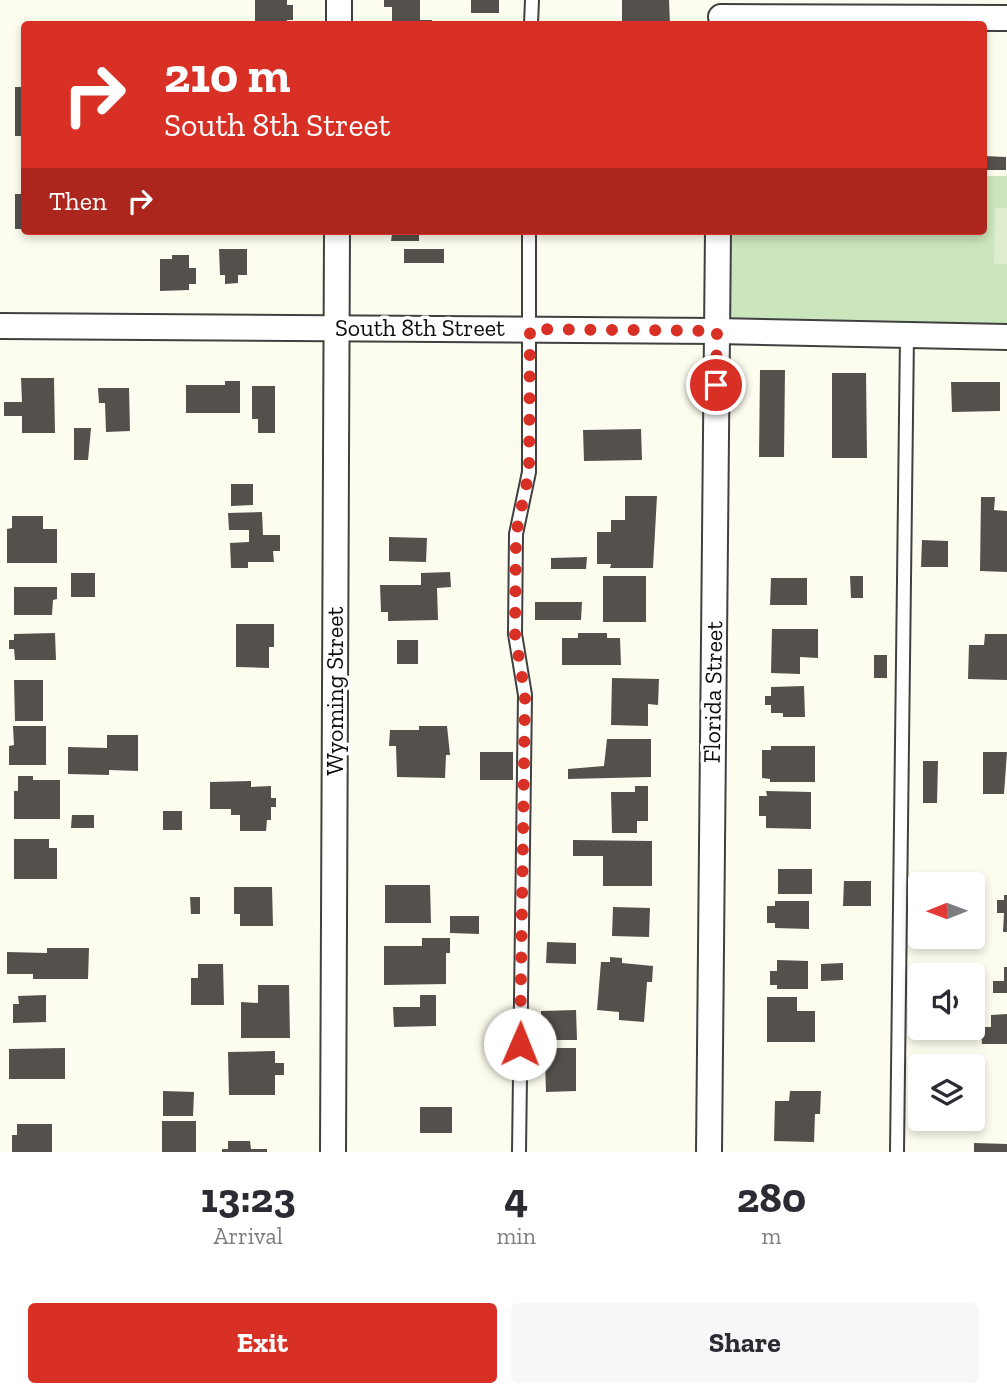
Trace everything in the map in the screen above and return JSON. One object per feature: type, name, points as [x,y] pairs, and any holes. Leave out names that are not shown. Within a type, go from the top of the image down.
[{"type":"street","points":[[339,0],[339,21]]},
{"type":"street","points":[[721,14],[1007,18]]},
{"type":"street","name":"Wyoming Street","points":[[334,1152],[337,235]]},
{"type":"street","name":"Florida Street","points":[[709,1152],[718,235]]},
{"type":"street","name":"South 8th Street","points":[[0,326],[717,331],[1007,337]]},
{"type":"lane","points":[[531,21],[532,0]]},
{"type":"lane","points":[[519,1152],[525,695],[515,634],[516,534],[529,472],[529,235]]},
{"type":"lane","points":[[897,1152],[907,335]]},
{"type":"green space","points":[[987,176],[1007,176],[1007,337],[717,331],[718,235],[987,235]]},
{"type":"green space","points":[[995,208],[1007,208],[1007,264],[994,264]]},
{"type":"building","points":[[255,0],[287,0],[287,5],[293,5],[293,20],[255,21]]},
{"type":"building","points":[[384,0],[420,0],[420,20],[432,21],[392,21],[392,7],[384,7]]},
{"type":"building","points":[[471,0],[499,0],[499,13],[471,13]]},
{"type":"building","points":[[622,0],[669,0],[670,21],[622,21]]},
{"type":"building","points":[[15,87],[21,87],[21,136],[15,136]]},
{"type":"building","points":[[987,156],[1006,157],[1006,170],[987,170]]},
{"type":"building","points":[[15,194],[21,194],[21,229],[15,229]]},
{"type":"building","points":[[392,235],[419,235],[419,241],[391,241]]},
{"type":"building","points":[[219,249],[247,249],[247,275],[238,275],[238,283],[225,284],[225,275],[220,275]]},
{"type":"building","points":[[404,249],[444,249],[444,263],[404,263]]},
{"type":"building","points":[[172,255],[189,255],[189,268],[196,268],[196,284],[189,284],[189,290],[160,291],[160,259],[172,259]]},
{"type":"building","points":[[760,370],[785,370],[784,457],[759,457]]},
{"type":"building","points":[[832,373],[866,373],[867,458],[832,458]]},
{"type":"building","points":[[21,378],[54,378],[55,433],[22,433],[22,416],[4,416],[4,402],[22,402]]},
{"type":"building","points":[[225,381],[240,381],[240,413],[186,413],[186,385],[225,385]]},
{"type":"building","points":[[951,382],[1000,382],[1000,411],[952,412]]},
{"type":"building","points":[[252,386],[275,386],[275,433],[258,433],[258,419],[252,419]]},
{"type":"building","points":[[98,388],[129,388],[130,431],[106,432],[105,403],[99,403]]},
{"type":"building","points":[[74,428],[91,428],[88,460],[74,460]]},
{"type":"building","points":[[641,429],[642,460],[584,461],[583,430]]},
{"type":"building","points":[[231,484],[253,484],[253,505],[231,506]]},
{"type":"building","points":[[625,496],[657,496],[653,568],[610,568],[611,564],[597,564],[597,532],[611,532],[611,520],[625,520]]},
{"type":"building","points":[[981,497],[995,497],[994,510],[1007,511],[1007,572],[980,571]]},
{"type":"building","points":[[262,512],[263,535],[280,535],[280,551],[273,551],[274,562],[248,562],[248,568],[231,568],[230,543],[249,542],[249,530],[229,530],[228,513]]},
{"type":"building","points":[[12,516],[43,516],[43,529],[57,529],[57,563],[7,563],[7,529],[12,528]]},
{"type":"building","points":[[389,537],[427,538],[426,562],[389,561]]},
{"type":"building","points":[[922,540],[948,541],[948,567],[921,567]]},
{"type":"building","points":[[587,557],[586,569],[551,569],[551,558]]},
{"type":"building","points":[[450,572],[451,587],[437,588],[438,620],[388,621],[388,612],[381,612],[380,585],[421,585],[421,573]]},
{"type":"building","points":[[71,573],[95,573],[95,597],[71,597]]},
{"type":"building","points":[[603,576],[646,576],[646,622],[603,622]]},
{"type":"building","points":[[850,576],[863,576],[863,598],[851,598]]},
{"type":"building","points":[[771,578],[807,578],[807,605],[770,605]]},
{"type":"building","points":[[14,587],[57,587],[57,599],[53,600],[52,615],[14,615]]},
{"type":"building","points":[[535,602],[582,602],[581,620],[535,620]]},
{"type":"building","points":[[236,624],[274,624],[274,647],[269,647],[269,668],[236,667]]},
{"type":"building","points":[[772,629],[818,629],[818,658],[800,657],[800,674],[771,673]]},
{"type":"building","points":[[55,633],[56,660],[15,660],[14,649],[9,649],[9,640],[14,640],[14,634]]},
{"type":"building","points":[[578,633],[607,633],[607,638],[620,638],[621,665],[562,665],[562,638],[578,638]]},
{"type":"building","points":[[985,634],[1007,634],[1007,680],[968,679],[969,645],[984,645]]},
{"type":"building","points":[[397,640],[418,640],[418,664],[397,664]]},
{"type":"building","points":[[874,655],[887,655],[887,678],[874,678]]},
{"type":"building","points":[[612,678],[659,679],[658,705],[648,704],[648,726],[611,725]]},
{"type":"building","points":[[14,680],[43,680],[43,721],[15,721]]},
{"type":"building","points":[[804,686],[805,717],[783,717],[783,713],[771,713],[771,705],[765,705],[765,696],[771,696],[771,687]]},
{"type":"building","points":[[13,726],[46,726],[46,765],[9,765],[9,746],[14,745]]},
{"type":"building","points":[[419,726],[447,726],[450,755],[446,755],[445,778],[397,777],[396,746],[389,746],[390,730],[419,730]]},
{"type":"building","points":[[107,735],[138,735],[138,771],[109,770],[109,775],[68,774],[68,747],[107,748]]},
{"type":"building","points":[[607,739],[651,739],[651,777],[568,779],[568,769],[604,766]]},
{"type":"building","points":[[771,746],[815,746],[815,782],[770,782],[770,779],[762,778],[762,750],[771,750]]},
{"type":"building","points":[[480,752],[513,752],[513,780],[480,780]]},
{"type":"building","points":[[983,752],[1007,752],[1004,794],[983,794]]},
{"type":"building","points":[[923,761],[938,761],[937,803],[923,803]]},
{"type":"building","points":[[18,776],[33,776],[33,780],[60,780],[60,819],[14,819],[14,791],[18,791]]},
{"type":"building","points":[[251,781],[251,787],[271,786],[271,798],[276,798],[276,807],[271,807],[271,820],[267,820],[266,831],[240,831],[240,815],[231,815],[231,809],[210,809],[210,782]]},
{"type":"building","points":[[635,786],[648,786],[648,821],[637,821],[637,833],[612,833],[611,792],[635,792]]},
{"type":"building","points":[[766,791],[811,792],[811,829],[766,828],[766,816],[759,816],[759,796],[767,796]]},
{"type":"building","points":[[163,811],[182,811],[182,830],[163,830]]},
{"type":"building","points":[[72,815],[94,815],[94,828],[71,828]]},
{"type":"building","points":[[14,839],[49,839],[49,848],[57,848],[57,879],[14,879]]},
{"type":"building","points":[[573,840],[652,841],[652,886],[603,886],[603,856],[573,856]]},
{"type":"building","points":[[778,869],[812,869],[812,894],[778,894]]},
{"type":"building","points":[[844,881],[871,881],[871,906],[843,906]]},
{"type":"building","points":[[385,885],[430,885],[431,923],[385,923]]},
{"type":"building","points":[[234,887],[272,887],[273,926],[240,926],[240,914],[234,914]]},
{"type":"building","points":[[1004,895],[1007,895],[1007,932],[1003,932],[1004,913],[997,913],[997,900],[1004,900]]},
{"type":"building","points":[[190,897],[200,897],[200,914],[191,914]]},
{"type":"building","points":[[775,901],[809,901],[809,929],[775,928],[775,923],[767,923],[767,906],[775,906]]},
{"type":"building","points":[[613,907],[650,908],[649,937],[612,936]]},
{"type":"building","points":[[450,916],[479,916],[479,934],[450,933]]},
{"type":"building","points":[[422,938],[450,938],[450,953],[446,953],[446,984],[384,985],[384,946],[422,946]]},
{"type":"building","points":[[547,942],[576,943],[576,964],[546,963]]},
{"type":"building","points":[[47,948],[89,948],[88,979],[33,979],[33,974],[7,974],[7,952],[47,953]]},
{"type":"building","points":[[610,957],[622,958],[622,963],[653,966],[652,982],[647,982],[644,1022],[619,1020],[619,1012],[597,1010],[601,962],[610,962]]},
{"type":"building","points":[[777,960],[808,961],[808,989],[777,989],[777,985],[770,985],[770,971],[777,971]]},
{"type":"building","points":[[843,963],[843,980],[821,981],[821,964]]},
{"type":"building","points":[[198,964],[223,964],[224,1005],[191,1005],[191,978],[198,978]]},
{"type":"building","points":[[1004,967],[1007,967],[1007,993],[993,993],[993,981],[1004,981]]},
{"type":"building","points":[[258,985],[289,985],[290,1038],[241,1038],[241,1002],[258,1003]]},
{"type":"building","points":[[46,995],[46,1022],[13,1023],[13,1004],[19,1004],[18,996]]},
{"type":"building","points":[[420,995],[436,995],[436,1026],[394,1027],[393,1007],[420,1007]]},
{"type":"building","points":[[767,997],[797,997],[797,1011],[815,1011],[815,1042],[767,1042]]},
{"type":"building","points":[[576,1010],[577,1040],[541,1040],[541,1011]]},
{"type":"building","points":[[1007,1014],[1007,1044],[982,1044],[982,1040],[985,1040],[985,1027],[991,1027],[991,1015]]},
{"type":"building","points":[[65,1048],[65,1079],[9,1079],[9,1049]]},
{"type":"building","points":[[539,1048],[576,1048],[576,1091],[546,1092],[545,1062],[539,1062]]},
{"type":"building","points":[[275,1051],[275,1063],[284,1063],[284,1075],[275,1075],[275,1095],[229,1095],[228,1052]]},
{"type":"building","points":[[163,1091],[194,1092],[193,1116],[163,1116]]},
{"type":"building","points":[[790,1091],[821,1091],[820,1114],[815,1114],[814,1142],[774,1141],[775,1101],[789,1101]]},
{"type":"building","points":[[420,1107],[452,1107],[452,1133],[420,1133]]},
{"type":"building","points":[[162,1121],[196,1121],[196,1152],[162,1152]]},
{"type":"building","points":[[17,1124],[52,1124],[52,1152],[12,1152],[12,1135],[17,1135]]},
{"type":"building","points":[[228,1141],[250,1141],[251,1149],[267,1149],[267,1152],[222,1152],[222,1149],[228,1149]]},
{"type":"building","points":[[974,1143],[1007,1144],[1007,1152],[974,1152]]},
{"type":"route","points":[[520,1044],[525,695],[515,634],[516,534],[529,472],[530,329],[717,331],[716,385]]}]
